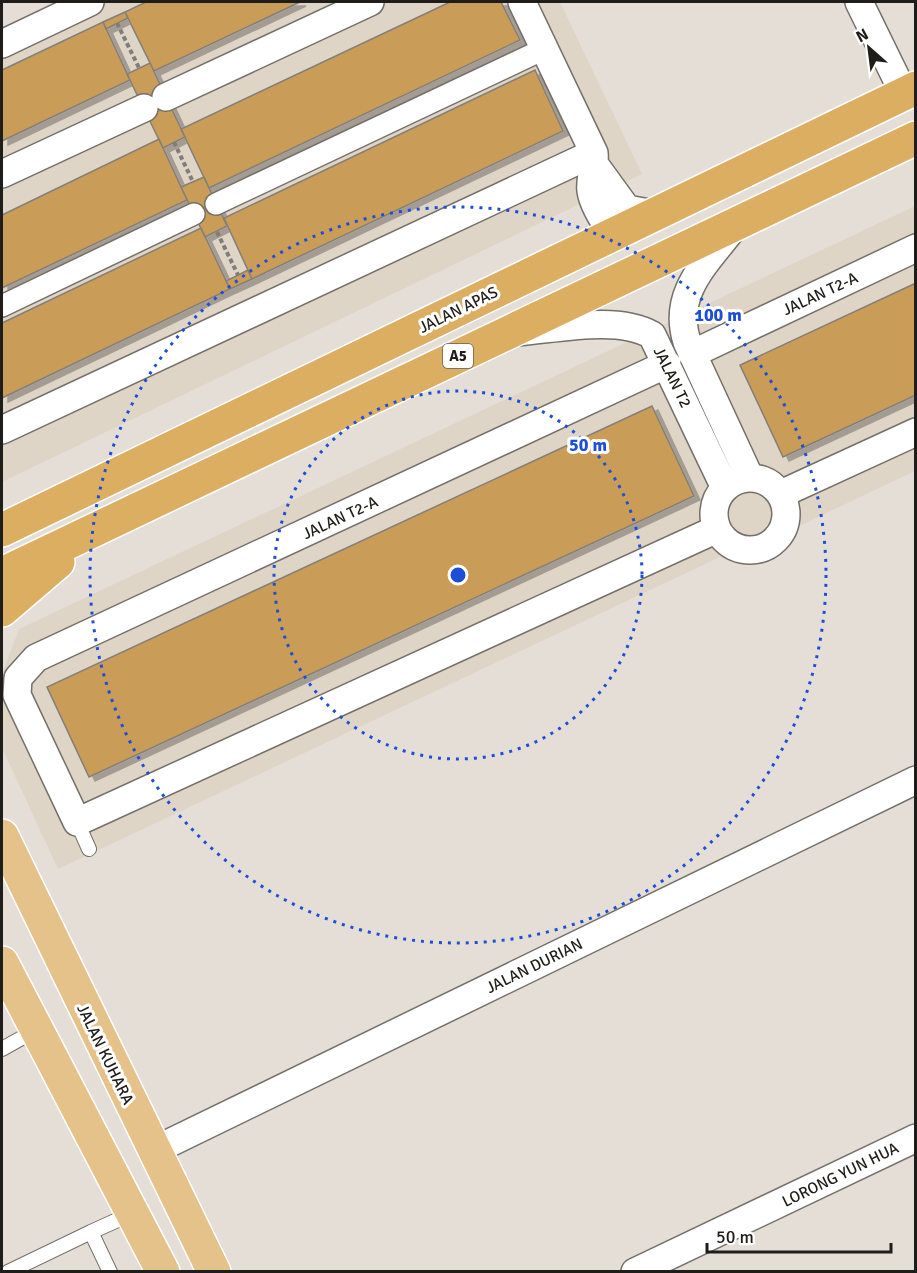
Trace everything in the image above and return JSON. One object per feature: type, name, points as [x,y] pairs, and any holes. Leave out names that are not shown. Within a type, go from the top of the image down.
[{"type":"highway","name":"JALAN APAS","points":[[2,530],[910,91]]},
{"type":"highway","name":"A5","points":[[2,574],[915,138]]},
{"type":"highway","points":[[612,234],[621,242],[645,247],[661,242],[734,208],[784,201]]},
{"type":"highway","points":[[2,516],[92,486]]},
{"type":"highway","points":[[2,610],[22,590],[110,523]]},
{"type":"main road","name":"JALAN KUHARA","points":[[2,836],[153,1151],[214,1272]]},
{"type":"main road","points":[[2,963],[164,1272]]},
{"type":"street","points":[[2,44],[90,2]]},
{"type":"street","points":[[2,174],[370,2]]},
{"type":"street","points":[[522,2],[595,159],[621,204],[633,212],[655,214]]},
{"type":"street","points":[[859,2],[910,91]]},
{"type":"street","points":[[216,204],[544,49]]},
{"type":"street","points":[[595,159],[591,183],[592,195],[612,234]]},
{"type":"street","points":[[2,430],[595,159]]},
{"type":"street","points":[[2,306],[194,214]]},
{"type":"street","name":"JALAN T2","points":[[736,223],[691,284],[682,305],[681,325],[692,354],[750,478]]},
{"type":"street","name":"JALAN T2-A","points":[[692,354],[915,248]]},
{"type":"street","name":"JALAN T2","points":[[508,332],[619,324],[638,327],[652,335],[668,364],[725,488]]},
{"type":"street","name":"JALAN T2-A","points":[[77,822],[17,695],[18,678],[36,658],[668,364]]},
{"type":"street","points":[[781,494],[915,432]]},
{"type":"street","points":[[750,478],[762,480],[781,494],[787,517],[784,529],[768,546],[744,550],[733,547],[717,529],[714,507],[725,488],[741,479],[750,478]]},
{"type":"street","points":[[77,822],[717,529]]},
{"type":"street","name":"JALAN DURIAN","points":[[153,1151],[915,780]]},
{"type":"street","name":"LORONG YUN HUA","points":[[635,1272],[915,1138]]},
{"type":"lane","points":[[77,822],[89,849]]},
{"type":"lane","points":[[2,1048],[36,1030]]},
{"type":"lane","points":[[9,1272],[133,1213]]},
{"type":"lane","points":[[91,1233],[110,1272]]},
{"type":"path","points":[[117,23],[139,68]]},
{"type":"path","points":[[174,142],[193,182]]},
{"type":"path","points":[[217,231],[238,275]]},
{"type":"shaded area","points":[[63,2],[560,2],[642,174],[2,482],[2,31]]},
{"type":"shaded area","points":[[915,206],[915,471],[799,526],[792,541],[782,553],[769,561],[752,565],[736,564],[720,557],[58,869],[2,748],[2,674],[19,629]]},
{"type":"building","points":[[146,2],[300,2],[154,71],[125,12]]},
{"type":"building","points":[[450,2],[501,2],[520,40],[209,188],[181,129]]},
{"type":"building","points":[[125,12],[128,18],[106,29],[103,22]]},
{"type":"building","points":[[103,22],[130,80],[2,141],[2,70]]},
{"type":"building","points":[[150,63],[185,137],[163,148],[127,74]]},
{"type":"building","points":[[535,70],[563,131],[252,279],[224,218]]},
{"type":"building","points":[[159,139],[187,200],[2,288],[2,215]]},
{"type":"building","points":[[204,177],[227,226],[205,237],[181,187]]},
{"type":"building","points":[[201,228],[230,289],[2,398],[2,323]]},
{"type":"building","points":[[248,270],[252,279],[230,289],[226,281]]},
{"type":"building","points":[[916,283],[916,395],[783,457],[740,365]]},
{"type":"building","points":[[652,406],[694,496],[89,777],[47,687]]}]
